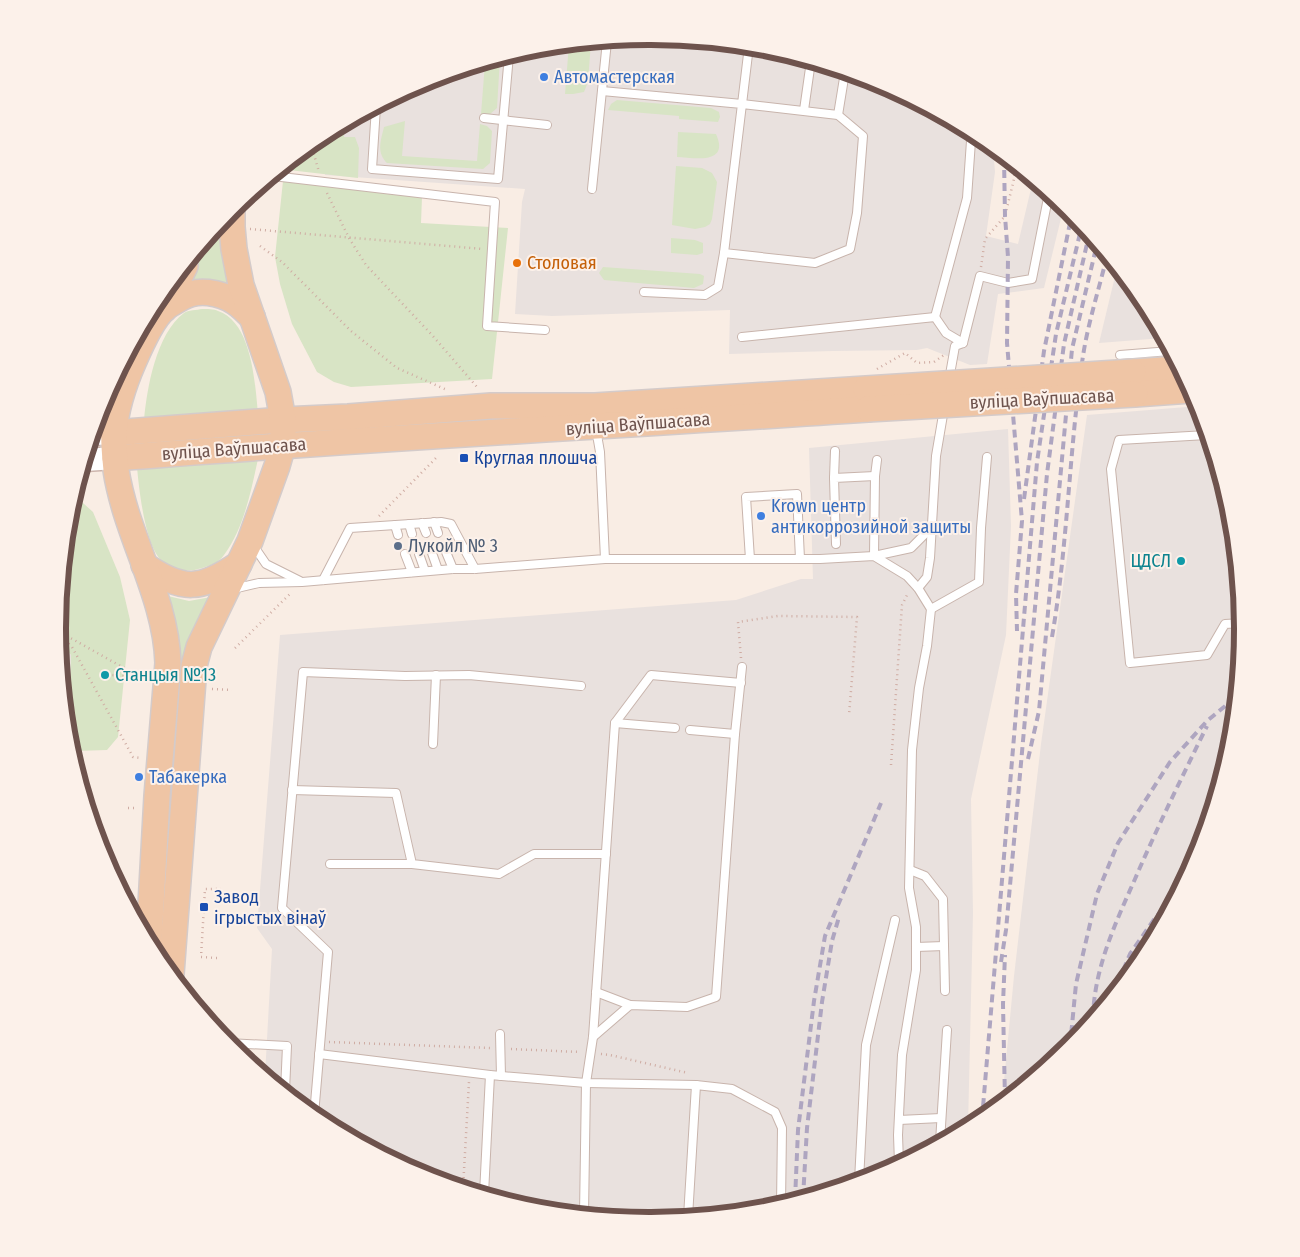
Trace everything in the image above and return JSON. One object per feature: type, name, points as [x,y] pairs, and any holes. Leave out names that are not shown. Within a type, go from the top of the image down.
[{"type":"main road","points":[[172,963],[194,666],[199,647],[250,541],[283,445],[283,420],[278,392],[242,285],[234,249],[232,221]]},
{"type":"main road","points":[[164,309],[185,295],[206,292],[235,302],[252,317]]},
{"type":"main road","points":[[150,928],[157,796],[168,663],[167,644],[163,622],[119,488],[115,458],[103,433],[147,334],[170,297]]},
{"type":"main road","name":"вуліца Ваўпшасава","points":[[103,433],[491,406],[595,406],[1129,374],[1173,370]]},
{"type":"main road","name":"вуліца Ваўпшасава","points":[[1129,374],[1181,387]]},
{"type":"main road","name":"вуліца Ваўпшасава","points":[[91,460],[283,445],[596,427],[869,390]]},
{"type":"main road","points":[[144,565],[162,578],[177,583],[194,585],[209,582],[222,576],[239,564]]},
{"type":"lane","points":[[592,189],[606,47]]},
{"type":"lane","points":[[644,292],[705,296],[718,287],[724,253],[748,53]]},
{"type":"lane","points":[[376,114],[372,169],[498,179],[508,63]]},
{"type":"lane","points":[[804,110],[810,68]]},
{"type":"lane","points":[[838,115],[844,78]]},
{"type":"lane","points":[[602,91],[804,110],[838,115],[863,136],[857,213],[850,249],[815,263],[724,253]]},
{"type":"lane","points":[[484,118],[547,125]]},
{"type":"lane","points":[[964,343],[946,333],[935,317],[967,198],[971,141]]},
{"type":"lane","points":[[281,177],[495,202],[487,326],[545,330]]},
{"type":"lane","points":[[964,343],[980,276],[1008,283],[1032,279],[1047,201]]},
{"type":"lane","points":[[742,336],[935,317]]},
{"type":"lane","points":[[916,585],[927,576],[930,558],[936,456],[955,346],[964,343]]},
{"type":"lane","points":[[1129,374],[1164,354]]},
{"type":"lane","points":[[596,427],[600,452],[605,559]]},
{"type":"lane","points":[[1201,435],[1120,440],[1111,469],[1130,662],[1208,655],[1225,624],[1234,623]]},
{"type":"lane","points":[[835,452],[836,544]]},
{"type":"lane","points":[[931,609],[979,582],[987,457]]},
{"type":"lane","points":[[874,556],[877,460]]},
{"type":"lane","points":[[834,478],[875,476]]},
{"type":"lane","points":[[750,559],[746,497],[796,494],[800,559]]},
{"type":"lane","points":[[323,580],[350,528],[434,522],[452,524],[475,569]]},
{"type":"lane","points":[[434,522],[438,533]]},
{"type":"lane","points":[[422,523],[426,534]]},
{"type":"lane","points":[[409,524],[412,534]]},
{"type":"lane","points":[[395,525],[398,535]]},
{"type":"lane","points":[[227,590],[259,583],[302,582],[438,570],[605,559],[800,559],[874,556],[911,548],[932,527]]},
{"type":"lane","points":[[250,541],[266,564],[302,582]]},
{"type":"lane","points":[[446,552],[453,569]]},
{"type":"lane","points":[[432,553],[438,570]]},
{"type":"lane","points":[[406,554],[412,572]]},
{"type":"lane","points":[[419,554],[425,571]]},
{"type":"lane","points":[[874,556],[907,576],[916,585],[931,609],[912,750],[909,888],[916,928],[916,970],[902,1055],[899,1120],[900,1156]]},
{"type":"lane","points":[[596,992],[630,1005],[687,1006],[716,997],[735,734],[742,667]]},
{"type":"lane","points":[[315,1106],[328,952],[282,908],[303,672],[405,676],[469,674],[581,686]]},
{"type":"lane","points":[[432,744],[436,675]]},
{"type":"lane","points":[[584,1208],[586,1083],[593,1037],[615,723],[652,675],[741,683]]},
{"type":"lane","points":[[615,723],[676,728]]},
{"type":"lane","points":[[690,730],[735,734]]},
{"type":"lane","points":[[292,790],[396,793],[412,864]]},
{"type":"lane","points":[[330,864],[412,864],[499,874],[534,854],[606,854]]},
{"type":"lane","points":[[910,870],[925,876],[943,899],[945,991]]},
{"type":"lane","points":[[859,1173],[866,1045],[895,920]]},
{"type":"lane","points":[[916,947],[944,946]]},
{"type":"lane","points":[[593,1037],[630,1005]]},
{"type":"lane","points":[[940,1135],[947,1030]]},
{"type":"lane","points":[[500,1034],[501,1076]]},
{"type":"lane","points":[[240,1044],[287,1046],[285,1083]]},
{"type":"lane","points":[[319,1054],[501,1076],[586,1083],[696,1084],[732,1089],[775,1112],[782,1128],[781,1197]]},
{"type":"lane","points":[[484,1188],[490,1075]]},
{"type":"lane","points":[[688,1211],[696,1084]]},
{"type":"lane","points":[[899,1120],[941,1118]]},
{"type":"path","points":[[313,152],[322,181],[350,238],[366,265],[432,335],[480,390]]},
{"type":"path","points":[[980,276],[985,240],[1005,216],[1015,174]]},
{"type":"path","points":[[246,229],[492,250]]},
{"type":"path","points":[[260,246],[282,262],[351,331],[397,368],[452,392]]},
{"type":"path","points":[[869,390],[905,353],[917,363],[934,362],[955,346]]},
{"type":"path","points":[[368,527],[436,458]]},
{"type":"path","points":[[235,648],[302,582]]},
{"type":"path","points":[[891,765],[902,605],[916,585]]},
{"type":"path","points":[[742,667],[738,622],[778,616],[857,617],[849,715]]},
{"type":"path","points":[[66,637],[142,678],[112,675]]},
{"type":"path","points":[[67,641],[72,647],[133,757]]},
{"type":"path","points":[[212,689],[232,690]]},
{"type":"path","points":[[217,958],[201,957],[202,927],[205,888],[221,888]]},
{"type":"path","points":[[320,1042],[500,1048],[610,1055],[695,1075],[696,1084]]},
{"type":"path","points":[[463,1181],[469,1073]]},
{"type":"shaded area","points":[[612,46],[688,46],[764,56],[838,76],[908,105],[974,143],[994,158],[995,172],[986,236],[1018,244],[1031,187],[1062,215],[1044,288],[998,294],[987,364],[970,365],[927,348],[917,350],[729,354],[730,310],[552,316],[515,314],[522,202],[525,189],[325,175],[327,142],[392,105],[462,76],[536,56],[574,50]]},
{"type":"shaded area","points":[[1115,276],[1156,339],[1099,343]]},
{"type":"shaded area","points":[[1190,407],[1214,477],[1229,552],[1234,628],[1229,705],[1214,780],[1203,816],[1173,887],[1155,920],[1113,984],[1089,1013],[1035,1067],[1003,1093],[1014,976],[1041,744],[1087,415]]},
{"type":"shaded area","points":[[1008,429],[1011,526],[1006,635],[971,799],[973,913],[968,1118],[908,1152],[873,1168],[801,1192],[764,1201],[688,1211],[612,1211],[536,1201],[462,1181],[427,1168],[358,1134],[326,1114],[265,1067],[272,949],[257,928],[280,635],[736,600],[801,579],[813,579],[809,448]]},
{"type":"shaded area","points":[[67,650],[71,655],[70,693]]},
{"type":"green space","points":[[591,48],[588,82],[584,92],[565,94],[568,51]]},
{"type":"green space","points":[[500,65],[497,108],[490,114],[481,114],[485,69]]},
{"type":"green space","points":[[617,100],[711,108],[719,112],[720,117],[718,122],[679,119],[679,116],[608,110],[611,104]]},
{"type":"green space","points":[[405,121],[402,156],[477,161],[480,124],[487,126],[492,131],[490,163],[483,169],[387,163],[380,150],[384,127]]},
{"type":"green space","points":[[344,132],[344,137],[355,137],[359,148],[358,178],[290,170]]},
{"type":"green space","points":[[678,132],[716,134],[719,144],[718,151],[708,158],[677,157]]},
{"type":"green space","points":[[676,166],[702,168],[712,173],[717,182],[712,219],[710,224],[705,227],[695,229],[672,225]]},
{"type":"green space","points":[[283,181],[422,197],[421,223],[508,228],[492,379],[351,387],[334,382],[317,372],[292,324],[280,284],[275,257]]},
{"type":"green space","points":[[218,237],[222,237],[225,262],[233,285],[212,281],[190,281],[202,256]]},
{"type":"green space","points":[[671,238],[695,240],[703,243],[703,253],[697,255],[671,253]]},
{"type":"green space","points":[[603,267],[700,274],[704,276],[703,284],[694,288],[604,280],[599,273]]},
{"type":"green space","points":[[212,309],[229,317],[245,340],[253,371],[258,413],[144,420],[155,362],[166,334],[174,322],[184,313]]},
{"type":"green space","points":[[258,459],[242,521],[222,558],[209,566],[193,570],[178,569],[162,561],[156,554],[147,530],[141,502],[137,467]]},
{"type":"green space","points":[[81,501],[93,512],[120,577],[130,620],[118,737],[107,750],[80,751],[71,705],[71,655],[67,650],[66,628],[68,590],[71,552]]},
{"type":"green space","points":[[168,596],[189,601],[211,597],[183,669],[179,668],[179,642]]},
{"type":"railway","points":[[1004,165],[1008,257],[1007,343],[1022,521],[1016,594],[1017,631]]},
{"type":"railway","points":[[1024,499],[1044,351],[1070,223]]},
{"type":"railway","points":[[983,1107],[1037,462],[1056,334],[1080,234]]},
{"type":"railway","points":[[1001,962],[1006,930],[1047,474],[1064,344],[1087,242]]},
{"type":"railway","points":[[1028,759],[1039,711],[1072,349],[1095,252]]},
{"type":"railway","points":[[1052,637],[1062,567],[1078,391],[1085,344],[1105,263]]},
{"type":"railway","points":[[1071,1032],[1076,984],[1097,894],[1118,843],[1170,762],[1207,721],[1229,703]]},
{"type":"railway","points":[[1094,1007],[1101,964],[1113,930],[1152,841],[1207,726]]},
{"type":"railway","points":[[795,1193],[798,1130],[814,1001],[825,936],[881,803]]},
{"type":"railway","points":[[1124,969],[1130,954],[1158,915]]},
{"type":"railway","points":[[803,1191],[807,1128],[822,1002],[832,941],[839,917]]},
{"type":"railway","points":[[1005,955],[1003,1004],[1005,1091]]},
{"type":"place","name":"Автомастерская","points":[[544,77]]},
{"type":"place","name":"Столовая","points":[[517,263]]},
{"type":"place","name":"Круглая плошча","points":[[464,458]]},
{"type":"place","name":"Krown центр антикоррозийной защиты","points":[[761,516]]},
{"type":"place","name":"Лукойл № 3","points":[[398,546]]},
{"type":"place","name":"ЦДСЛ","points":[[1181,561]]},
{"type":"place","name":"Станцыя №13","points":[[105,675]]},
{"type":"place","name":"Табакерка","points":[[139,777]]},
{"type":"place","name":"Завод ігрыстых вінаў","points":[[204,907]]}]
